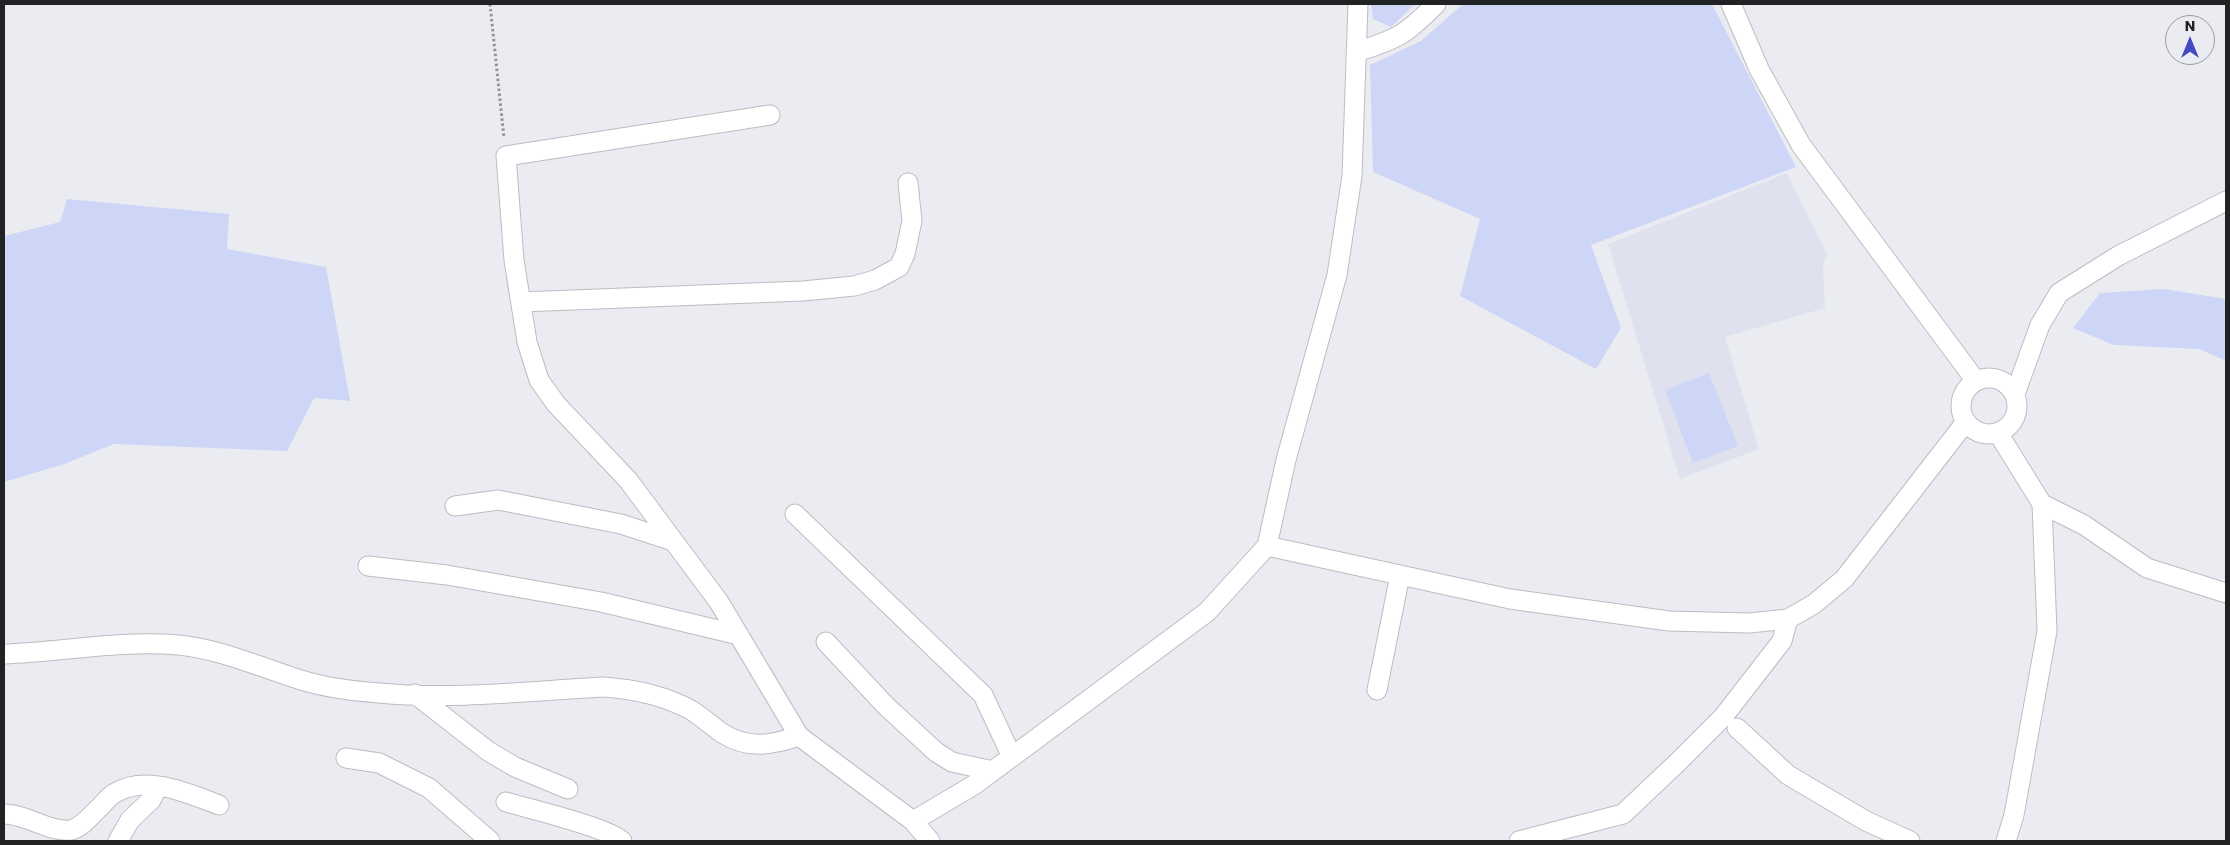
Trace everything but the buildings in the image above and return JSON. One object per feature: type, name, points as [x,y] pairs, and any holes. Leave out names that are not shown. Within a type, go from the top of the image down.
[{"type":"street","points":[[914,821],[993,771],[1207,612],[1267,546],[1286,460],[1337,275],[1352,176],[1358,4]]},
{"type":"street","points":[[1356,52],[1395,39],[1411,29],[1436,4]]},
{"type":"street","points":[[1731,4],[1759,69],[1801,145],[1976,381]]},
{"type":"street","points":[[770,114],[506,156],[514,260],[527,342],[539,380],[556,404],[628,480],[720,602],[799,736],[914,821],[930,841]]},
{"type":"street","points":[[521,302],[803,291],[854,286],[875,280],[899,267],[905,254],[912,221],[908,183]]},
{"type":"street","points":[[2015,394],[2040,325],[2059,293],[2118,256],[2226,201]]},
{"type":"street","points":[[1994,378],[2004,382],[2015,394],[2018,405],[2017,414],[2006,429],[1998,433],[1980,434],[1965,422],[1960,404],[1968,387],[1976,381],[1994,378]]},
{"type":"street","points":[[1267,546],[1510,599],[1668,621],[1749,623],[1788,619],[1814,604],[1844,580],[1965,422]]},
{"type":"street","points":[[1998,433],[2042,504],[2047,631],[2014,816],[2006,841]]},
{"type":"street","points":[[455,506],[498,500],[621,524],[673,540]]},
{"type":"street","points":[[2042,504],[2084,525],[2147,568],[2226,593]]},
{"type":"street","points":[[795,514],[983,695],[1012,757]]},
{"type":"street","points":[[368,566],[447,575],[601,602],[739,635]]},
{"type":"street","points":[[1377,690],[1400,575]]},
{"type":"street","points":[[1519,841],[1623,814],[1723,717],[1782,641],[1788,619]]},
{"type":"street","points":[[826,642],[886,706],[936,752],[952,762],[993,771]]},
{"type":"street","points":[[4,654],[143,644],[178,645],[216,652],[303,681],[339,689],[446,695],[624,688],[670,700],[692,711],[724,734],[740,742],[772,745],[799,736]]},
{"type":"street","points":[[415,694],[488,751],[515,767],[568,789]]},
{"type":"street","points":[[1736,728],[1788,775],[1866,821],[1910,841]]},
{"type":"street","points":[[346,758],[379,763],[429,788],[490,841]]},
{"type":"street","points":[[4,814],[16,814],[68,830],[76,828],[83,823],[114,793],[127,788],[158,786],[185,792],[219,805]]},
{"type":"street","points":[[118,841],[130,820],[151,800],[158,786]]},
{"type":"street","points":[[506,802],[591,827],[617,836],[622,841]]},
{"type":"path","points":[[490,4],[506,156]]},
{"type":"shaded area","points":[[1371,4],[1415,4],[1391,27],[1373,19]]},
{"type":"shaded area","points":[[1463,4],[1712,4],[1796,167],[1591,245],[1621,328],[1596,369],[1460,296],[1480,219],[1373,172],[1370,65],[1421,41]]},
{"type":"shaded area","points":[[1787,173],[1827,254],[1823,263],[1825,308],[1725,337],[1759,449],[1680,479],[1608,244]]},
{"type":"shaded area","points":[[67,199],[229,214],[227,249],[326,267],[350,401],[314,398],[287,451],[114,444],[64,464],[4,482],[4,236],[60,222]]},
{"type":"shaded area","points":[[2164,289],[2226,299],[2226,361],[2199,349],[2114,345],[2073,328],[2100,293]]},
{"type":"shaded area","points":[[1709,373],[1738,446],[1693,463],[1665,390]]}]
